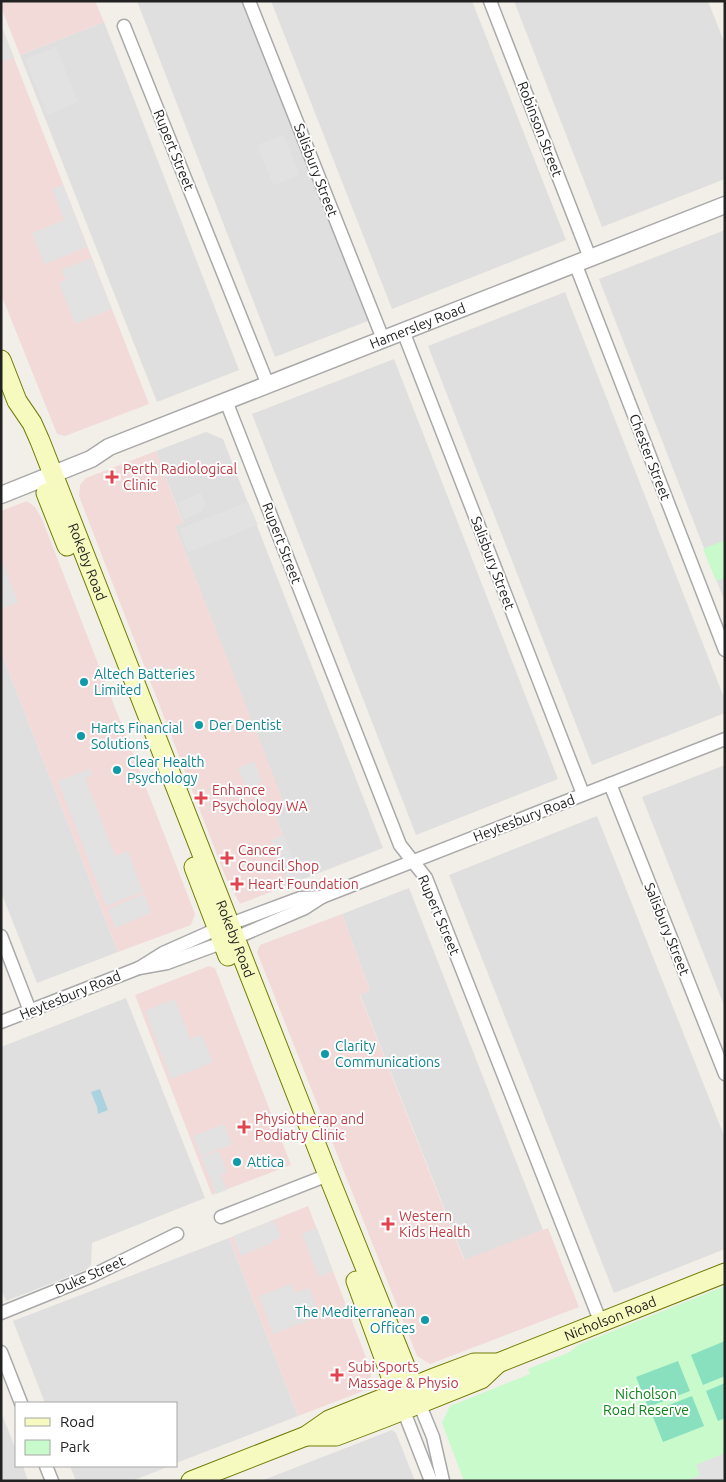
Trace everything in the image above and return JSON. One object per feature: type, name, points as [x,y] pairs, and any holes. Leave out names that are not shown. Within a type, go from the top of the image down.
[{"type":"main road","name":"Rokeby Road","points":[[1,360],[17,401],[32,423],[45,471],[408,1399]]},
{"type":"main road","name":"Nicholson Road","points":[[191,1481],[306,1436],[329,1420],[408,1399],[474,1363],[498,1363],[724,1274]]},
{"type":"street","name":"Salisbury Street","points":[[249,1],[382,339]]},
{"type":"street","name":"Robinson Street","points":[[490,1],[583,260]]},
{"type":"street","name":"Rupert Street","points":[[124,26],[268,385]]},
{"type":"street","name":"Hamersley Road","points":[[1,494],[87,449],[109,447],[725,205]]},
{"type":"street","name":"Chester Street","points":[[583,260],[725,650]]},
{"type":"street","name":"Salisbury Street","points":[[403,331],[583,794]]},
{"type":"street","name":"Rupert Street","points":[[226,401],[400,845],[426,878],[601,1323]]},
{"type":"street","name":"Hamersley Road","points":[[1,482],[45,471]]},
{"type":"street","name":"Heytesbury Road","points":[[1,1022],[139,968],[167,963],[300,898],[322,896],[725,739]]},
{"type":"street","name":"Salisbury Street","points":[[610,784],[725,1074]]},
{"type":"street","points":[[1,936],[30,1011]]},
{"type":"street","points":[[221,1217],[322,1177]]},
{"type":"street","name":"Duke Street","points":[[1,1313],[90,1278],[177,1234]]},
{"type":"street","points":[[1,1352],[22,1402]]},
{"type":"street","name":"Rokeby Road","points":[[408,1399],[430,1481]]},
{"type":"street","name":"Rokeby Road","points":[[408,1399],[433,1437],[443,1481]]},
{"type":"street","points":[[46,1467],[52,1481]]},
{"type":"shaded area","points":[[1,1],[95,1],[104,22],[20,55],[1,7]]},
{"type":"shaded area","points":[[137,1],[243,1],[368,321],[275,357]]},
{"type":"shaded area","points":[[271,1],[472,1],[566,240],[392,309]]},
{"type":"shaded area","points":[[514,1],[708,1],[725,44],[725,179],[602,227]]},
{"type":"shaded area","points":[[104,22],[239,370],[157,402],[20,55]]},
{"type":"shaded area","points":[[1,25],[149,404],[65,436],[57,434],[1,294]]},
{"type":"shaded area","points":[[1,25],[14,57],[1,62]]},
{"type":"shaded area","points":[[56,47],[78,102],[47,115],[25,59]]},
{"type":"shaded area","points":[[284,135],[299,175],[273,185],[257,145]]},
{"type":"shaded area","points":[[63,185],[87,247],[44,264],[32,233],[64,220],[52,189]]},
{"type":"shaded area","points":[[725,230],[725,602],[599,279]]},
{"type":"shaded area","points":[[91,258],[112,309],[75,324],[59,283],[66,280],[61,270]]},
{"type":"shaded area","points":[[565,292],[725,700],[725,713],[592,765],[428,346]]},
{"type":"shaded area","points":[[394,359],[558,779],[416,835],[252,414]]},
{"type":"shaded area","points":[[206,432],[223,439],[383,848],[301,880],[273,810],[284,805],[175,526],[183,522],[156,451]]},
{"type":"shaded area","points":[[156,451],[183,523],[175,526],[285,805],[273,810],[301,880],[240,904],[226,878],[79,496],[80,485],[86,478]]},
{"type":"shaded area","points":[[201,493],[206,506],[202,507],[203,511],[184,519],[178,503]]},
{"type":"shaded area","points":[[27,501],[35,507],[42,519],[195,914],[191,925],[118,952],[1,652],[1,511]]},
{"type":"shaded area","points":[[248,502],[258,525],[188,552],[179,529]]},
{"type":"shaded area","points":[[1,558],[18,602],[1,609]]},
{"type":"shaded area","points":[[1,652],[118,952],[37,983],[1,892]]},
{"type":"shaded area","points":[[254,761],[262,782],[246,788],[238,768]]},
{"type":"shaded area","points":[[725,765],[725,1008],[642,797]]},
{"type":"shaded area","points":[[90,769],[92,775],[85,778],[115,856],[128,851],[143,892],[106,906],[58,781]]},
{"type":"shaded area","points":[[597,816],[725,1138],[725,1249],[614,1293],[449,875]]},
{"type":"shaded area","points":[[284,835],[302,882],[290,887],[271,840]]},
{"type":"shaded area","points":[[409,888],[543,1230],[465,1261],[360,994],[370,990],[342,914]]},
{"type":"shaded area","points":[[144,894],[151,913],[115,928],[108,909]]},
{"type":"shaded area","points":[[342,914],[370,990],[360,995],[464,1260],[548,1228],[579,1307],[430,1364],[417,1356],[257,952],[260,945]]},
{"type":"shaded area","points":[[209,966],[215,968],[291,1165],[212,1195],[135,995]]},
{"type":"shaded area","points":[[126,998],[205,1198],[92,1243],[91,1265],[88,1269],[6,1301],[1,1289],[1,1047]]},
{"type":"shaded area","points":[[175,999],[190,1039],[202,1035],[213,1062],[171,1079],[145,1011]]},
{"type":"shaded area","points":[[224,1124],[232,1144],[201,1156],[193,1136]]},
{"type":"shaded area","points":[[219,1151],[227,1172],[221,1175],[227,1190],[216,1194],[201,1157]]},
{"type":"shaded area","points":[[308,1206],[372,1373],[366,1390],[298,1416],[229,1238]]},
{"type":"shaded area","points":[[274,1220],[281,1237],[272,1241],[272,1243],[241,1256],[233,1236]]},
{"type":"shaded area","points":[[317,1228],[333,1271],[319,1277],[302,1234]]},
{"type":"shaded area","points":[[229,1238],[298,1416],[178,1462],[178,1402],[45,1402],[13,1321]]},
{"type":"shaded area","points":[[291,1284],[295,1293],[309,1288],[320,1316],[273,1334],[259,1296]]},
{"type":"shaded area","points":[[1,1412],[15,1447],[15,1467],[23,1467],[28,1481],[1,1481]]},
{"type":"shaded area","points":[[392,1430],[396,1433],[415,1481],[261,1481]]},
{"type":"shaded area","points":[[725,1453],[725,1481],[686,1481],[700,1475],[696,1465]]},
{"type":"shaded area","points":[[70,1467],[167,1467],[132,1481],[76,1481]]},
{"type":"green space","points":[[725,540],[725,578],[716,581],[703,549]]},
{"type":"green space","name":"Nicholson Road Reserve","points":[[725,1286],[725,1481],[464,1481],[442,1423],[450,1406],[530,1374],[528,1369],[570,1352],[578,1345]]},
{"type":"green space","points":[[725,1341],[725,1376],[703,1385],[691,1355]]},
{"type":"green space","points":[[678,1361],[690,1391],[648,1407],[636,1377]]},
{"type":"green space","points":[[725,1383],[725,1418],[718,1421],[706,1391]]},
{"type":"green space","points":[[692,1396],[704,1426],[663,1442],[651,1412]]},
{"type":"water","points":[[100,1089],[108,1110],[98,1114],[91,1092]]},
{"type":"place","name":"Perth Radiological Clinic","points":[[112,477]]},
{"type":"place","name":"Altech Batteries Limited","points":[[84,682]]},
{"type":"place","name":"Der Dentist","points":[[199,725]]},
{"type":"place","name":"Harts Financial Solutions","points":[[81,736]]},
{"type":"place","name":"Clear Health Psychology","points":[[117,770]]},
{"type":"place","name":"Enhance Psychology WA","points":[[201,798]]},
{"type":"place","name":"Cancer Council Shop","points":[[227,858]]},
{"type":"place","name":"Heart Foundation","points":[[237,884]]},
{"type":"place","name":"Clarity Communications","points":[[325,1054]]},
{"type":"place","name":"Physiotherap and Podiatry Clinic","points":[[244,1127]]},
{"type":"place","name":"Attica","points":[[237,1162]]},
{"type":"place","name":"Western Kids Health","points":[[388,1224]]},
{"type":"place","name":"The Mediterranean Offices","points":[[425,1320]]},
{"type":"place","name":"Subi Sports Massage & Physio","points":[[337,1375]]}]
